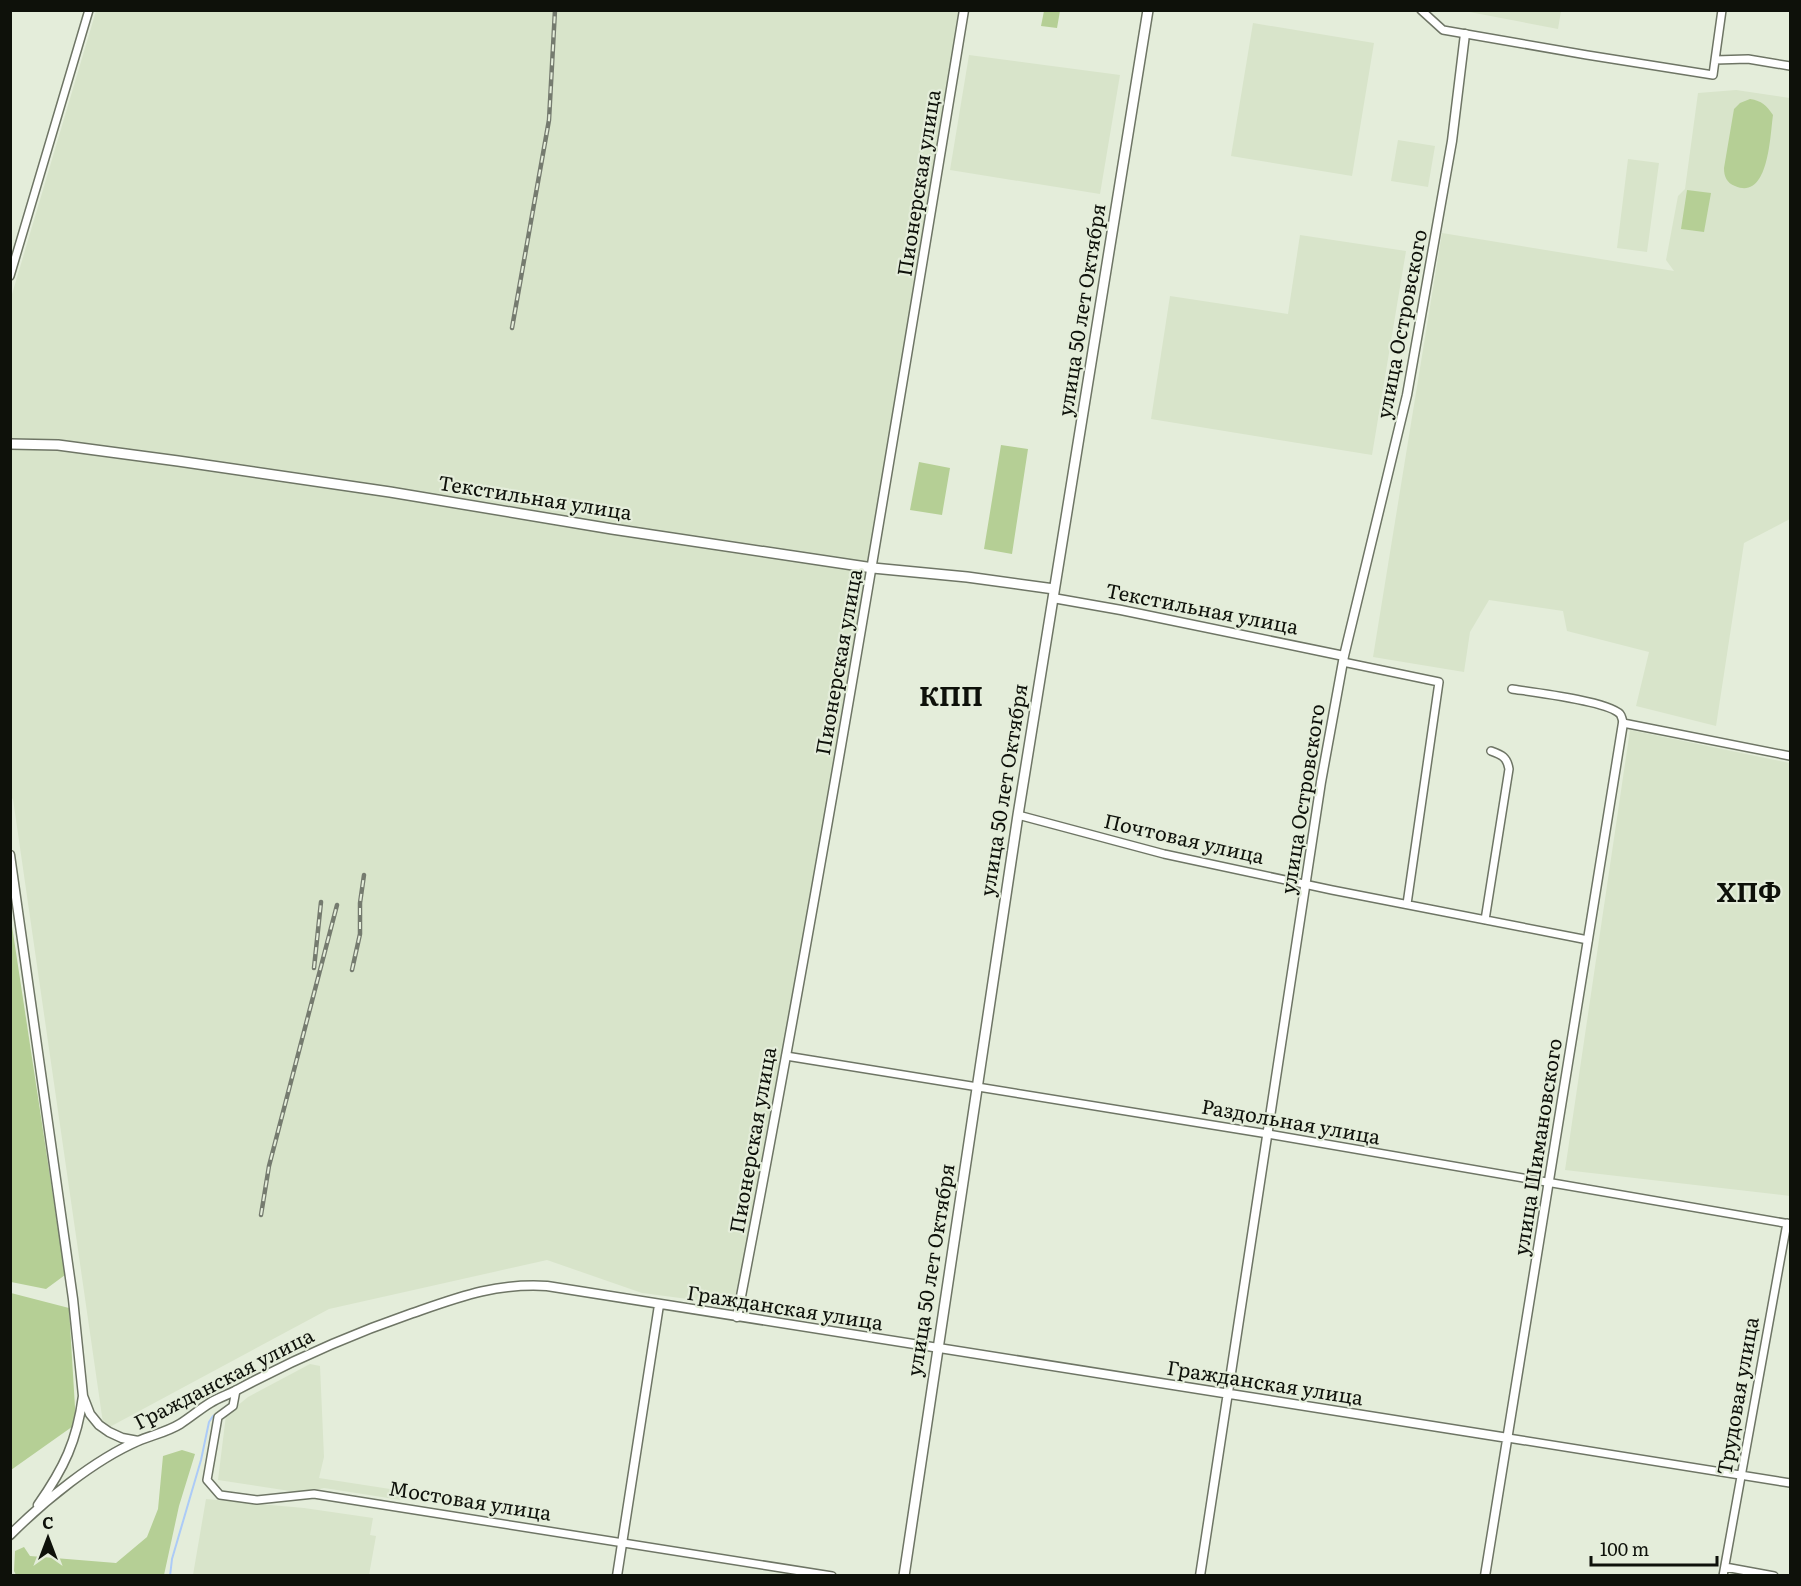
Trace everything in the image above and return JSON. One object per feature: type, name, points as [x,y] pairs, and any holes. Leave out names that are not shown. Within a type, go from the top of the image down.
[{"type":"main road","name":"улица 50 лет Октября","points":[[904,1575],[1018,815],[1148,10]]},
{"type":"main road","name":"Текстильная улица","points":[[10,444],[58,445],[302,479],[873,568],[967,577],[1054,594]]},
{"type":"street","points":[[10,276],[89,10]]},
{"type":"street","name":"Пионерская улица","points":[[737,1317],[873,568],[964,10]]},
{"type":"street","points":[[1421,10],[1443,30],[1713,75],[1722,10]]},
{"type":"street","name":"улица Островского","points":[[1200,1575],[1305,883],[1344,659],[1407,395],[1452,141],[1465,34]]},
{"type":"street","points":[[1715,60],[1748,59],[1791,66]]},
{"type":"street","name":"Текстильная улица","points":[[1054,594],[1439,682],[1407,904]]},
{"type":"street","points":[[1512,689],[1611,709],[1620,714],[1623,723],[1791,756]]},
{"type":"street","name":"улица Шимановского","points":[[1485,1575],[1623,723]]},
{"type":"street","points":[[1485,920],[1509,769],[1508,761],[1504,756],[1491,751]]},
{"type":"street","name":"Почтовая улица","points":[[1018,815],[1164,854],[1588,940]]},
{"type":"street","points":[[10,855],[73,1299],[83,1396],[79,1425],[70,1452],[31,1515]]},
{"type":"street","name":"Раздольная улица","points":[[786,1056],[1268,1134],[1789,1223]]},
{"type":"street","name":"Трудовая улица","points":[[1723,1575],[1789,1223]]},
{"type":"street","name":"Гражданская улица","points":[[10,1535],[59,1491],[98,1464],[138,1441],[179,1424],[211,1402],[253,1380],[362,1330],[470,1293],[523,1285],[547,1286],[1791,1483]]},
{"type":"street","points":[[617,1575],[659,1305]]},
{"type":"street","name":"Мостовая улица","points":[[236,1390],[233,1406],[218,1417],[207,1480],[220,1495],[256,1500],[314,1494],[832,1575]]},
{"type":"street","points":[[83,1396],[90,1414],[99,1425],[122,1438],[138,1441]]},
{"type":"street","points":[[1725,1567],[1774,1575]]},
{"type":"shaded area","points":[[1459,10],[1561,10],[1561,11],[1558,29]]},
{"type":"shaded area","points":[[96,11],[965,11],[805,950],[734,1305],[642,1293],[547,1260],[329,1309],[104,1430],[13,799],[11,798],[10,301]]},
{"type":"shaded area","points":[[1253,23],[1374,43],[1352,176],[1231,156]]},
{"type":"shaded area","points":[[969,55],[1120,75],[1100,194],[950,170]]},
{"type":"shaded area","points":[[1736,90],[1790,98],[1790,519],[1744,543],[1716,726],[1636,706],[1649,652],[1567,631],[1563,611],[1489,600],[1470,632],[1464,672],[1373,657],[1442,233],[1674,271],[1666,260],[1678,196],[1685,189],[1698,93]]},
{"type":"shaded area","points":[[1398,140],[1435,146],[1428,187],[1391,181]]},
{"type":"shaded area","points":[[1628,159],[1659,163],[1647,252],[1617,248]]},
{"type":"shaded area","points":[[1300,235],[1406,251],[1372,455],[1151,419],[1170,296],[1288,314]]},
{"type":"shaded area","points":[[1630,730],[1790,763],[1790,1196],[1565,1170]]},
{"type":"shaded area","points":[[310,1364],[320,1366],[324,1457],[319,1478],[403,1491],[401,1500],[324,1488],[303,1493],[218,1480],[226,1415],[248,1397]]},
{"type":"shaded area","points":[[206,1499],[304,1508],[373,1518],[370,1535],[376,1536],[369,1575],[193,1575]]},
{"type":"green space","points":[[1044,11],[1060,11],[1057,28],[1041,26]]},
{"type":"green space","points":[[1750,99],[1763,104],[1773,115],[1766,164],[1755,184],[1746,188],[1730,183],[1725,177],[1724,168],[1734,109],[1740,103]]},
{"type":"green space","points":[[1687,190],[1711,193],[1704,232],[1681,229]]},
{"type":"green space","points":[[1001,445],[1028,449],[1012,554],[984,549]]},
{"type":"green space","points":[[919,462],[950,468],[942,515],[910,510]]},
{"type":"green space","points":[[10,913],[65,1275],[46,1289],[11,1282]]},
{"type":"green space","points":[[11,1293],[69,1308],[76,1424],[11,1470]]},
{"type":"green space","points":[[182,1450],[195,1454],[179,1506],[164,1575],[16,1575],[14,1571],[15,1551],[24,1547],[30,1556],[116,1563],[147,1537],[158,1509],[163,1456]]},
{"type":"waterway","points":[[170,1576],[172,1559],[201,1460],[209,1422],[220,1412]]},
{"type":"railway","points":[[512,328],[549,120],[555,10]]},
{"type":"railway","points":[[352,970],[360,934],[360,903],[364,875]]},
{"type":"railway","points":[[314,968],[321,902]]},
{"type":"railway","points":[[261,1215],[269,1166],[337,905]]},
{"type":"district","name":"КПП","points":[[951,697]]},
{"type":"district","name":"ХПФ","points":[[1749,893]]}]
